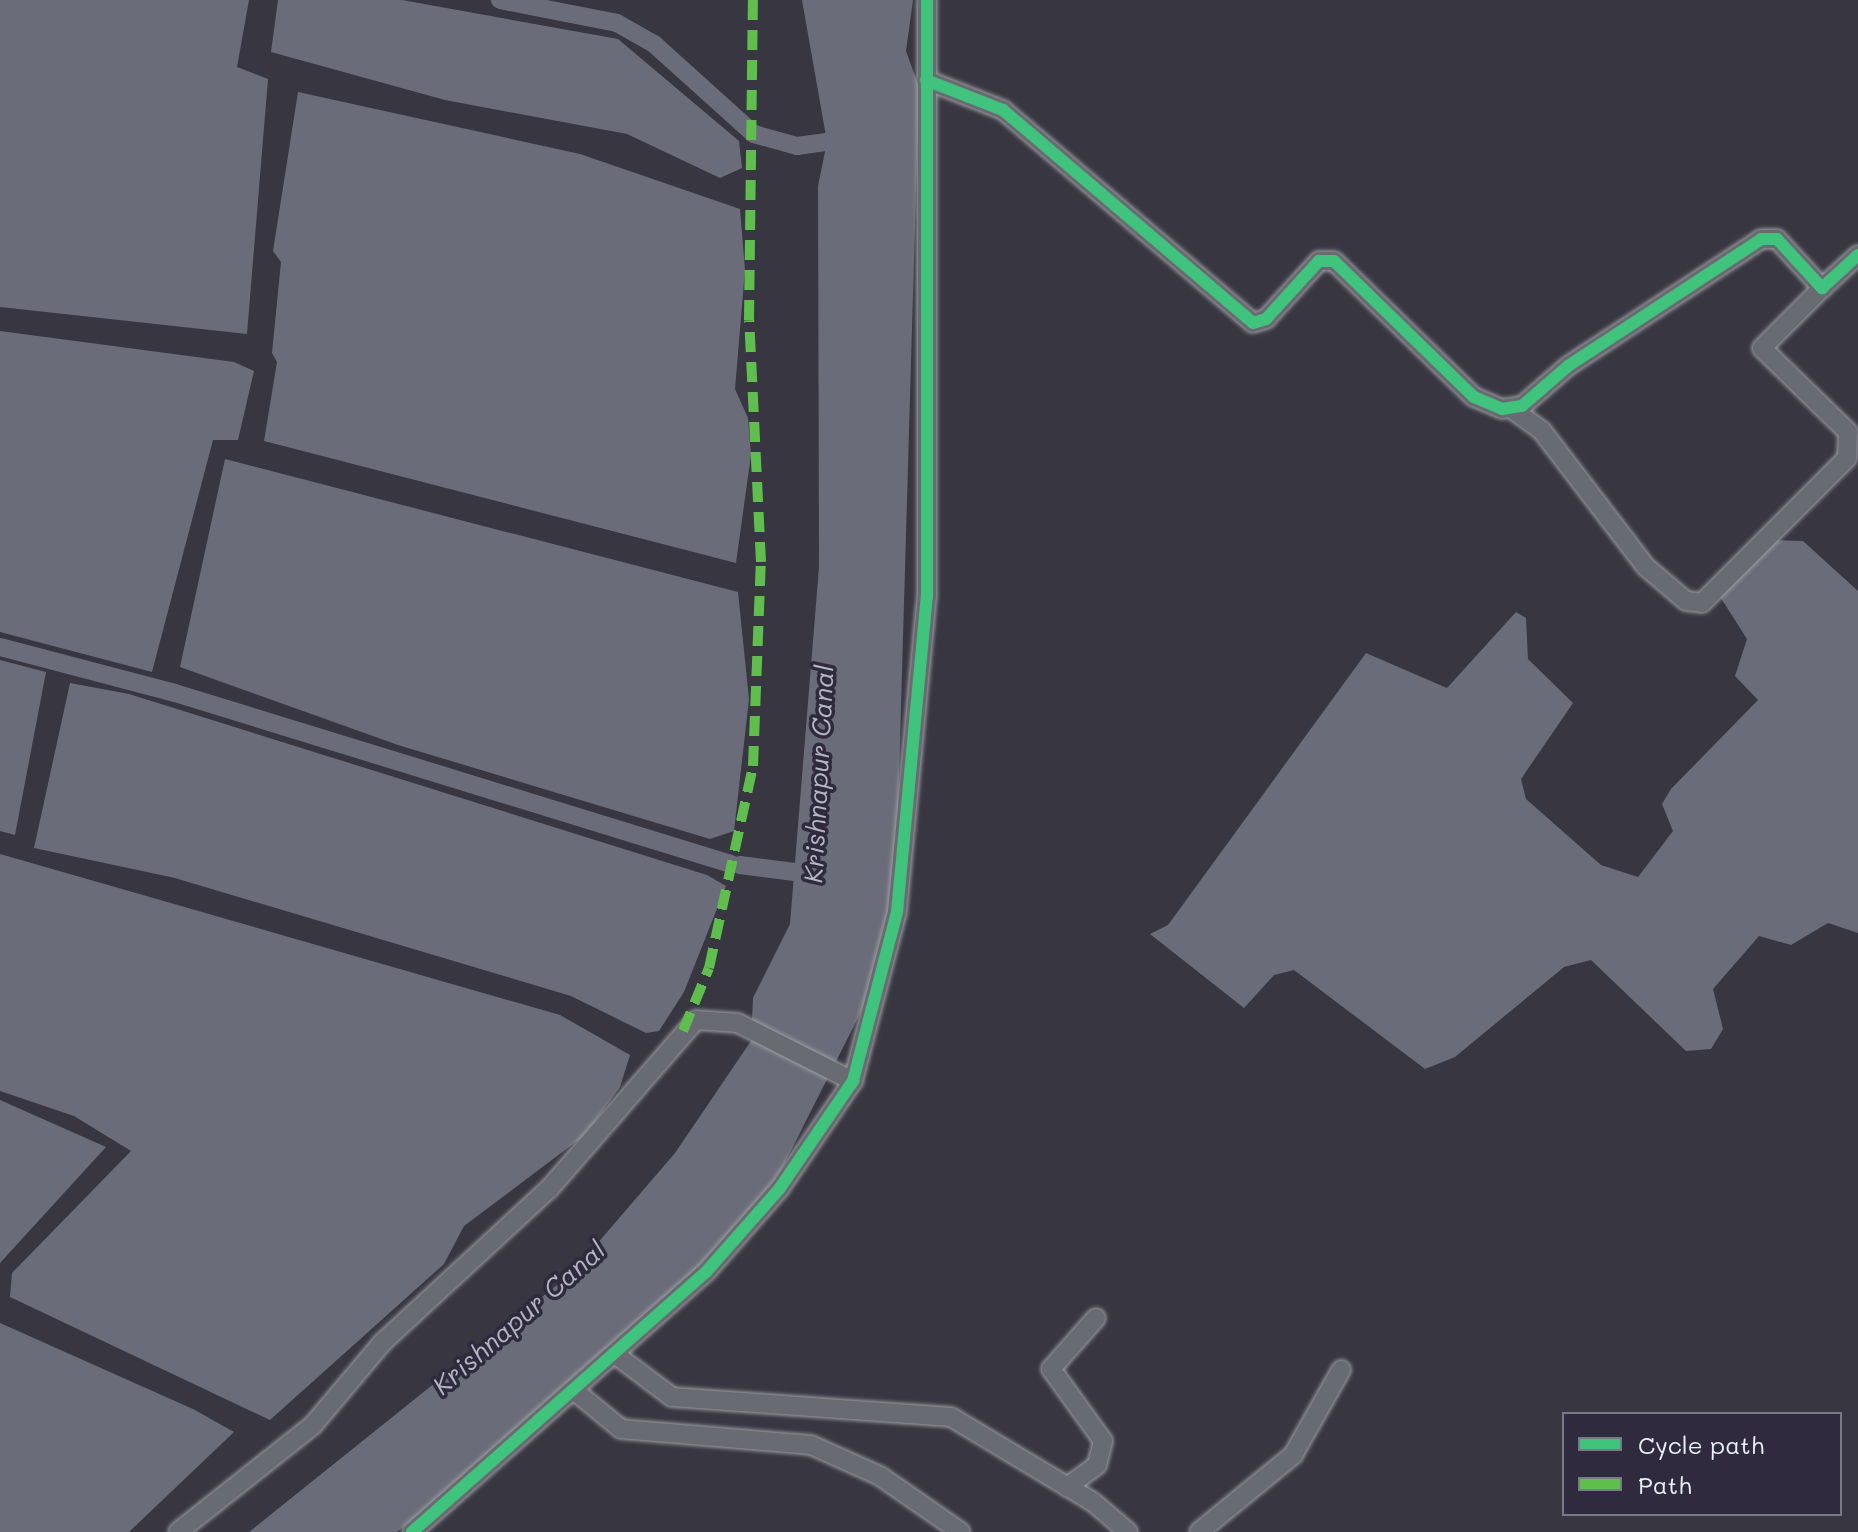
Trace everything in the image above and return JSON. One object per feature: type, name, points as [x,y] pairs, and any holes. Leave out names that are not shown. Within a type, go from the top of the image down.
[{"type":"street","points":[[412,1532],[576,1392],[706,1272],[780,1188],[853,1081],[897,912],[927,597],[927,0]]},
{"type":"street","points":[[926,80],[1003,110],[1253,323],[1266,319],[1319,261],[1334,261],[1474,397],[1512,409],[1542,431],[1646,567],[1686,601],[1702,603],[1847,458],[1848,432],[1762,348],[1858,255]]},
{"type":"street","points":[[1512,409],[1675,291],[1767,236],[1822,288]]},
{"type":"street","points":[[178,1532],[313,1425],[383,1342],[549,1189],[683,1031],[696,1020],[738,1023],[853,1081]]},
{"type":"street","points":[[1067,1487],[1097,1465],[1103,1441],[1051,1369],[1096,1318]]},
{"type":"street","points":[[616,1355],[672,1397],[951,1417],[1067,1487],[1128,1532]]},
{"type":"street","points":[[1199,1532],[1293,1455],[1341,1370]]},
{"type":"street","points":[[576,1392],[621,1429],[811,1445],[880,1476],[961,1532]]},
{"type":"water","points":[[0,0],[249,0],[237,67],[268,79],[247,334],[0,307]]},
{"type":"water","points":[[278,0],[402,0],[618,39],[739,141],[742,168],[720,178],[627,134],[445,100],[271,52]]},
{"type":"water","name":"Krishnapur Canal","points":[[802,0],[913,0],[906,51],[919,87],[895,913],[864,1006],[764,1204],[651,1317],[512,1440],[397,1532],[249,1532],[572,1273],[675,1153],[751,1041],[753,998],[790,924],[819,567],[818,186],[827,142]]},
{"type":"water","points":[[298,92],[580,154],[740,209],[745,270],[735,389],[748,418],[751,455],[736,563],[264,441],[277,362],[272,353],[281,262],[273,251]]},
{"type":"water","points":[[0,331],[234,362],[254,371],[238,440],[213,440],[152,672],[0,632]]},
{"type":"water","points":[[225,459],[738,592],[749,699],[734,831],[710,839],[398,745],[180,667]]},
{"type":"water","points":[[1773,540],[1803,541],[1858,591],[1858,933],[1828,923],[1791,945],[1759,936],[1713,989],[1723,1029],[1711,1049],[1686,1051],[1591,960],[1564,967],[1455,1057],[1425,1069],[1294,970],[1274,975],[1244,1008],[1150,934],[1168,925],[1366,653],[1447,688],[1516,612],[1526,618],[1528,659],[1573,703],[1521,779],[1526,799],[1601,865],[1638,877],[1673,831],[1662,804],[1671,789],[1758,700],[1735,676],[1747,639],[1719,595]]},
{"type":"water","points":[[0,660],[46,672],[15,835],[0,831]]},
{"type":"water","points":[[70,683],[129,694],[707,875],[726,886],[684,992],[659,1031],[646,1033],[571,996],[175,878],[34,848]]},
{"type":"water","points":[[0,854],[560,1015],[630,1055],[620,1087],[585,1135],[464,1226],[444,1264],[270,1420],[10,1297],[12,1273],[131,1151],[74,1116],[0,1091]]},
{"type":"water","points":[[0,1100],[106,1147],[0,1263]]},
{"type":"water","points":[[0,1323],[193,1409],[234,1432],[129,1532],[0,1532]]},
{"type":"waterway","points":[[500,0],[617,23],[654,44],[754,134],[797,146],[827,142]]},
{"type":"waterway","points":[[0,647],[175,693],[731,864]]},
{"type":"waterway","name":"Krishnapur Canal","points":[[740,865],[795,872]]},
{"type":"marked path","points":[[683,1031],[709,968],[753,766],[761,562],[749,320],[753,0]]},
{"type":"cycle path","points":[[412,1532],[706,1272],[780,1188],[853,1081],[897,912],[927,597],[927,0]]},
{"type":"cycle path","points":[[926,80],[1003,110],[1253,323],[1266,319],[1319,261],[1334,261],[1474,397],[1502,409],[1522,406],[1568,366],[1761,239],[1777,239],[1822,288],[1858,255]]}]
